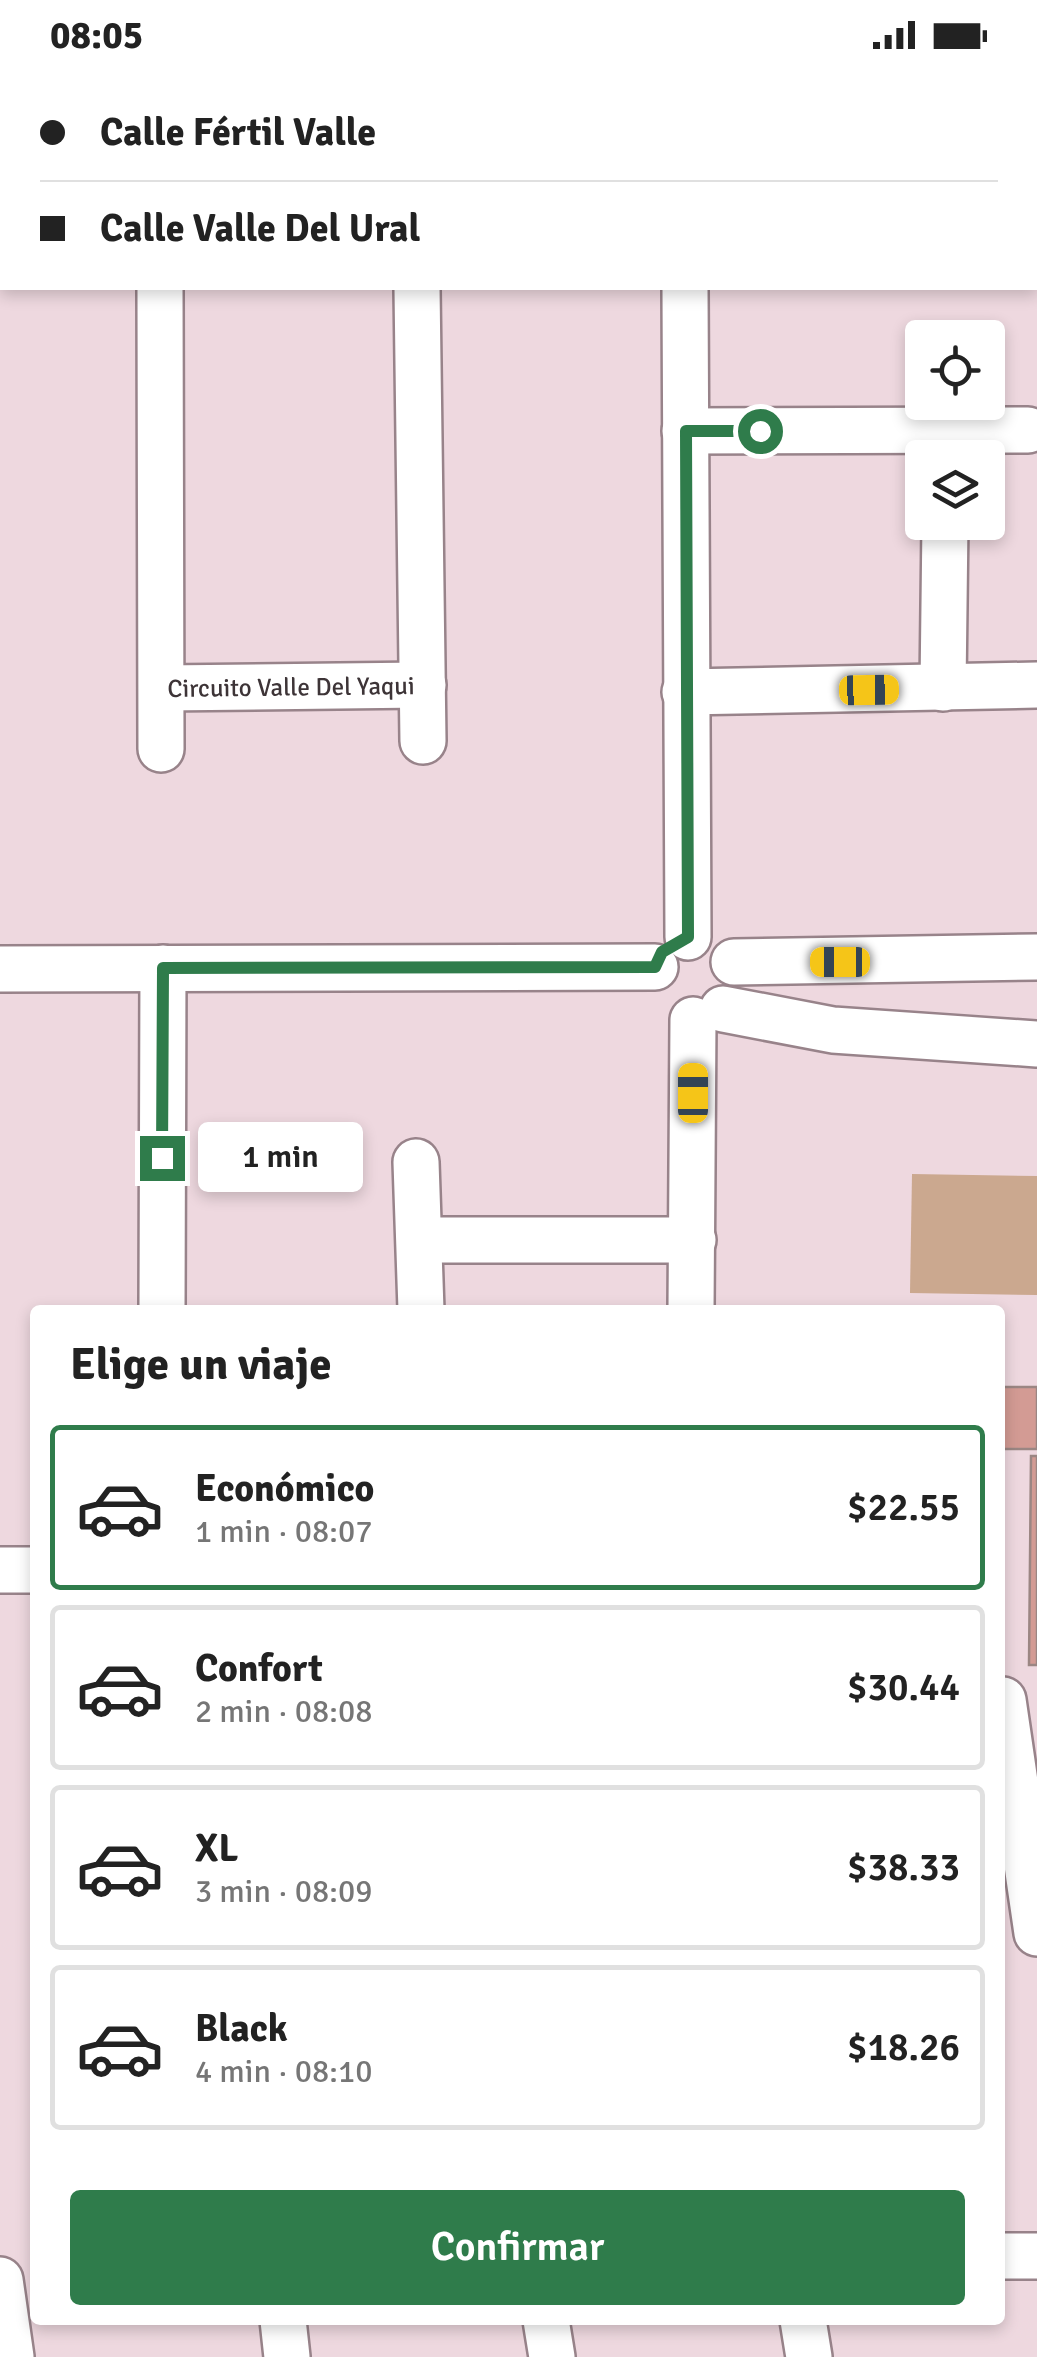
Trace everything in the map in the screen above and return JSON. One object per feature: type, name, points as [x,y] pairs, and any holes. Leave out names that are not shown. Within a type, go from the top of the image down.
[{"type":"street","name":"Circuito Valle Del Yaqui","points":[[160,290],[163,688],[423,685],[417,290]]},
{"type":"street","points":[[686,290],[688,937]]},
{"type":"street","points":[[969,440],[1028,430]]},
{"type":"street","points":[[686,431],[905,442]]},
{"type":"street","points":[[943,688],[945,540]]},
{"type":"street","points":[[423,685],[423,741]]},
{"type":"street","points":[[685,692],[1037,685]]},
{"type":"street","points":[[161,749],[163,688]]},
{"type":"street","points":[[691,1305],[708,1014],[736,988],[734,962],[723,947],[706,938],[688,937],[662,952],[655,967],[656,991],[670,1011],[708,1014],[834,1030],[1037,1044]]},
{"type":"street","points":[[734,962],[1037,958]]},
{"type":"street","points":[[0,969],[655,967]]},
{"type":"street","points":[[162,1305],[163,968]]},
{"type":"street","points":[[416,1162],[421,1305]]},
{"type":"street","points":[[420,1240],[693,1240]]},
{"type":"street","points":[[0,1570],[30,1570]]},
{"type":"street","points":[[1005,1714],[1037,1933]]},
{"type":"street","points":[[1005,2256],[1037,2256]]},
{"type":"street","points":[[0,2270],[30,2270]]},
{"type":"street","points":[[0,2280],[11,2357]]},
{"type":"street","points":[[284,2325],[287,2357]]},
{"type":"street","points":[[547,2325],[552,2357]]},
{"type":"street","points":[[804,2325],[808,2357]]},
{"type":"shaded area","points":[[912,1174],[1037,1176],[1037,1295],[910,1293]]},
{"type":"building","points":[[1005,1387],[1037,1387],[1037,1449],[1005,1449]]},
{"type":"building","points":[[1031,1456],[1037,1456],[1037,1665],[1029,1665]]},
{"type":"route","points":[[162,1158],[163,968],[655,967],[662,952],[688,937],[686,431],[760,431]]}]
